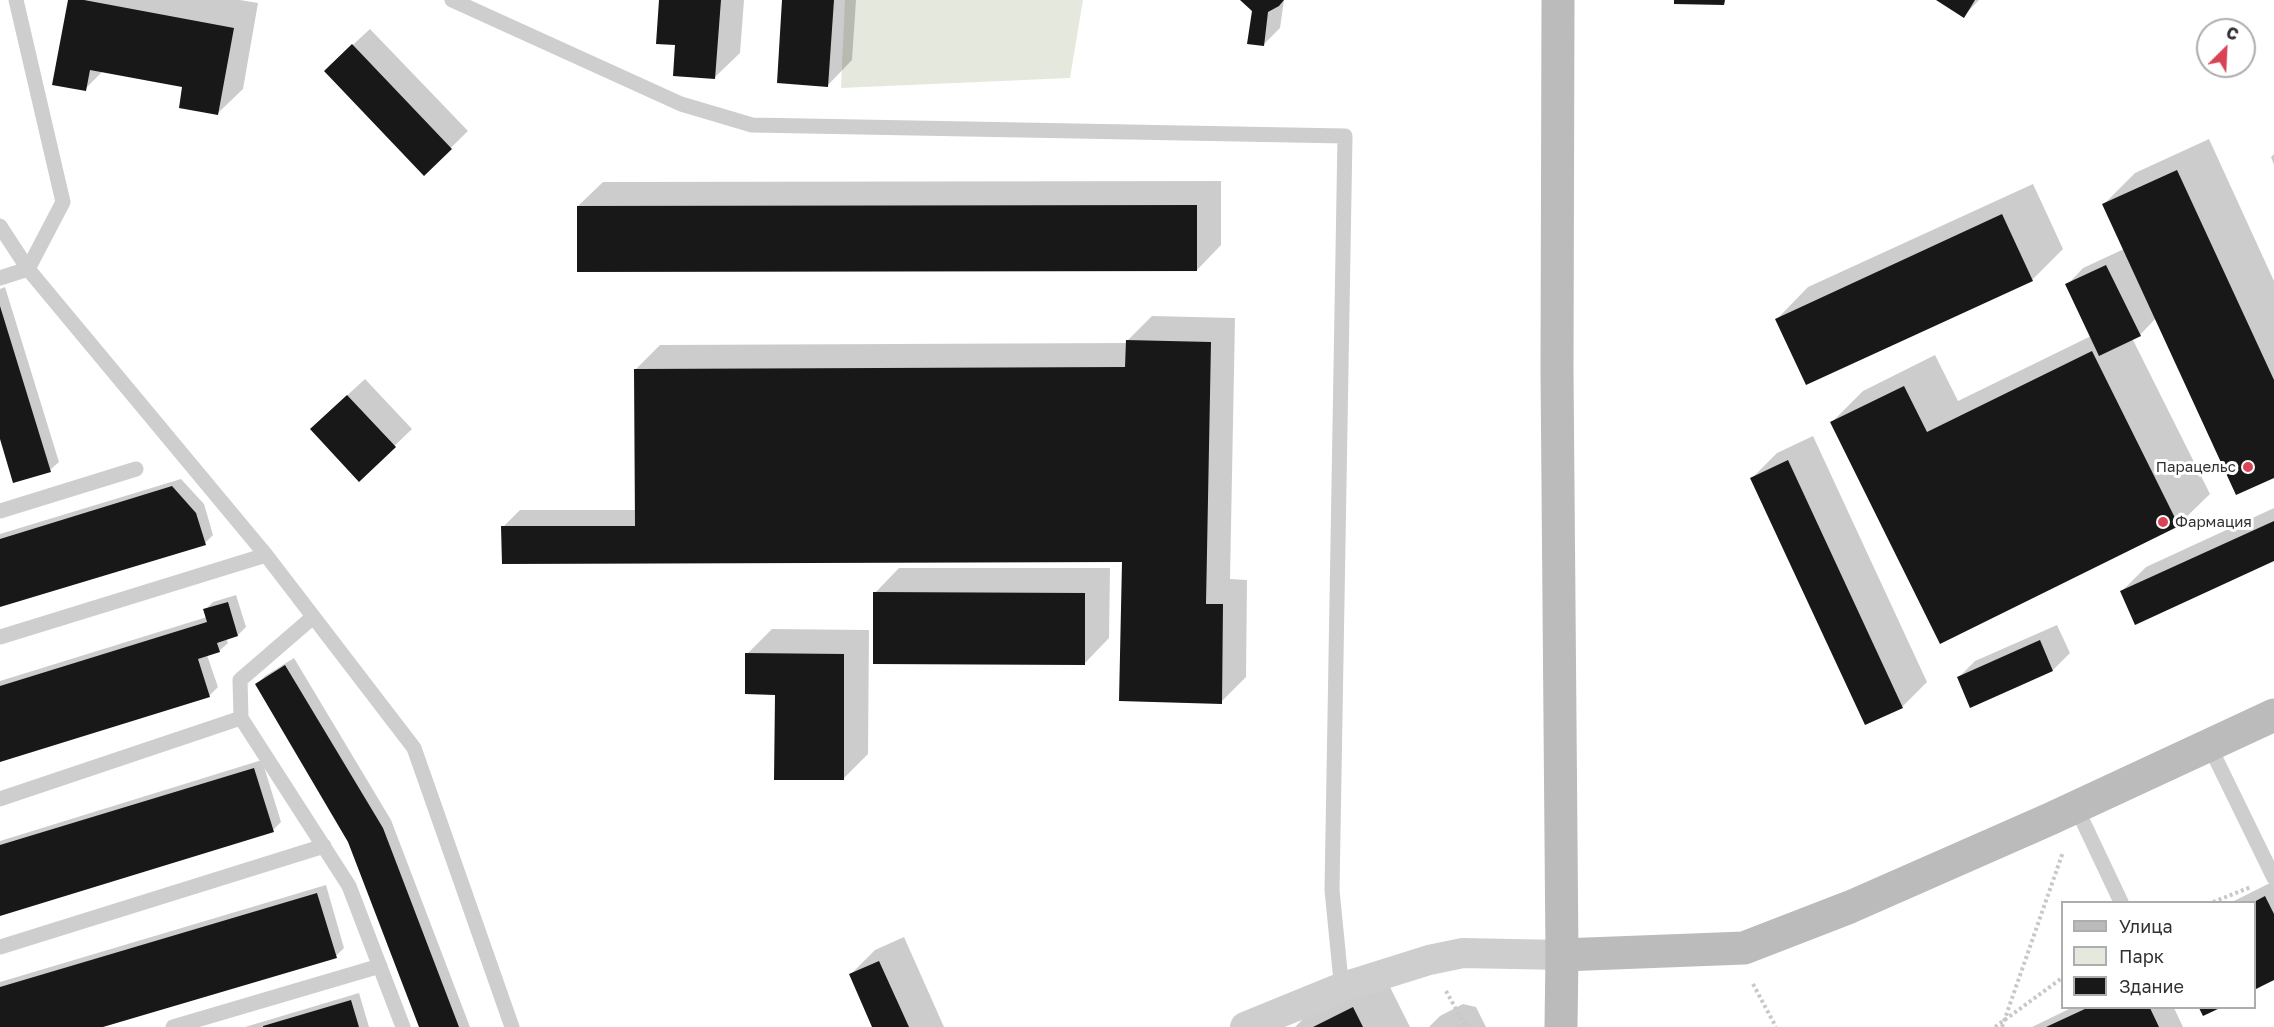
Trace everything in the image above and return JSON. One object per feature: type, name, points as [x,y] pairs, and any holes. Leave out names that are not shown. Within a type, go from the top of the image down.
[{"type":"street","points":[[1558,0],[1557,370],[1561,1027]]},
{"type":"street","points":[[1245,1027],[1343,987],[1429,960],[1463,953],[1562,956],[1744,948],[1850,908],[2274,715]]},
{"type":"lane","points":[[0,278],[28,269],[63,202],[16,0]]},
{"type":"lane","points":[[452,0],[681,104],[752,125],[1345,136],[1332,890],[1343,987]]},
{"type":"lane","points":[[0,226],[28,269],[266,555],[414,748],[512,1027]]},
{"type":"lane","points":[[1,509],[136,470]]},
{"type":"lane","points":[[0,637],[266,555]]},
{"type":"lane","points":[[313,617],[240,680],[241,718],[349,886],[404,1027]]},
{"type":"lane","points":[[0,799],[241,718]]},
{"type":"lane","points":[[2209,745],[2274,878]]},
{"type":"lane","points":[[2076,807],[2120,901]]},
{"type":"lane","points":[[0,948],[324,846]]},
{"type":"lane","points":[[173,1027],[380,966]]},
{"type":"path","points":[[2002,1027],[2064,851],[2060,842]]},
{"type":"path","points":[[2218,901],[2254,886]]},
{"type":"path","points":[[1995,1027],[2061,979]]},
{"type":"path","points":[[1753,984],[1776,1027]]},
{"type":"green space","points":[[845,0],[1083,0],[1070,78],[841,88]]},
{"type":"building","points":[[68,0],[84,0],[234,28],[218,115],[179,108],[182,87],[90,70],[86,91],[52,85]]},
{"type":"building","points":[[659,0],[721,0],[715,79],[673,76],[675,45],[656,44]]},
{"type":"building","points":[[782,0],[834,0],[828,87],[777,83]]},
{"type":"building","points":[[1240,0],[1284,0],[1268,12],[1264,46],[1247,44],[1252,11]]},
{"type":"building","points":[[1674,0],[1725,0],[1724,5],[1674,4]]},
{"type":"building","points":[[1936,0],[1975,0],[1964,18]]},
{"type":"building","points":[[352,44],[452,149],[424,176],[324,71]]},
{"type":"building","points":[[2177,170],[2274,380],[2274,478],[2236,495],[2102,204]]},
{"type":"building","points":[[1197,205],[1197,271],[577,272],[577,206]]},
{"type":"building","points":[[2002,214],[2033,281],[1806,385],[1775,319]]},
{"type":"building","points":[[2106,265],[2141,336],[2099,356],[2065,284]]},
{"type":"building","points":[[0,306],[51,472],[13,483],[0,439]]},
{"type":"building","points":[[1126,340],[1211,342],[1206,604],[1223,604],[1222,704],[1119,701],[1122,562],[502,564],[501,526],[635,526],[634,369],[1125,367]]},
{"type":"building","points":[[2092,351],[2179,526],[1940,644],[1830,422],[1904,386],[1927,432]]},
{"type":"building","points":[[347,395],[396,447],[359,482],[310,429]]},
{"type":"building","points":[[1788,460],[1903,708],[1865,725],[1750,478]]},
{"type":"building","points":[[172,486],[196,513],[206,545],[0,607],[0,539]]},
{"type":"building","points":[[2274,521],[2274,561],[2135,625],[2120,591]]},
{"type":"building","points":[[873,592],[1085,593],[1085,665],[873,664]]},
{"type":"building","points":[[228,602],[238,636],[217,643],[220,652],[198,659],[210,697],[0,762],[0,686],[207,622],[203,609]]},
{"type":"building","points":[[2040,640],[2053,671],[1970,708],[1957,677]]},
{"type":"building","points":[[745,653],[844,654],[844,780],[774,780],[775,695],[745,694]]},
{"type":"building","points":[[285,665],[383,828],[459,1027],[419,1027],[348,842],[255,684]]},
{"type":"building","points":[[254,768],[274,832],[0,916],[0,845]]},
{"type":"building","points":[[317,893],[337,958],[103,1027],[0,1027],[0,987]]},
{"type":"building","points":[[2265,896],[2274,914],[2274,980],[2256,989],[2256,901]]},
{"type":"building","points":[[879,961],[909,1027],[872,1027],[849,974]]},
{"type":"building","points":[[351,1000],[359,1027],[263,1027],[263,1026]]},
{"type":"building","points":[[1353,1007],[1363,1027],[1313,1027]]},
{"type":"building","points":[[2085,1009],[2150,1009],[2159,1027],[2046,1027]]},
{"type":"building","points":[[2200,1009],[2218,1009],[2203,1016]]},
{"type":"place","name":"Парацельс","points":[[2248,467]]},
{"type":"place","name":"Фармация","points":[[2163,522]]}]
